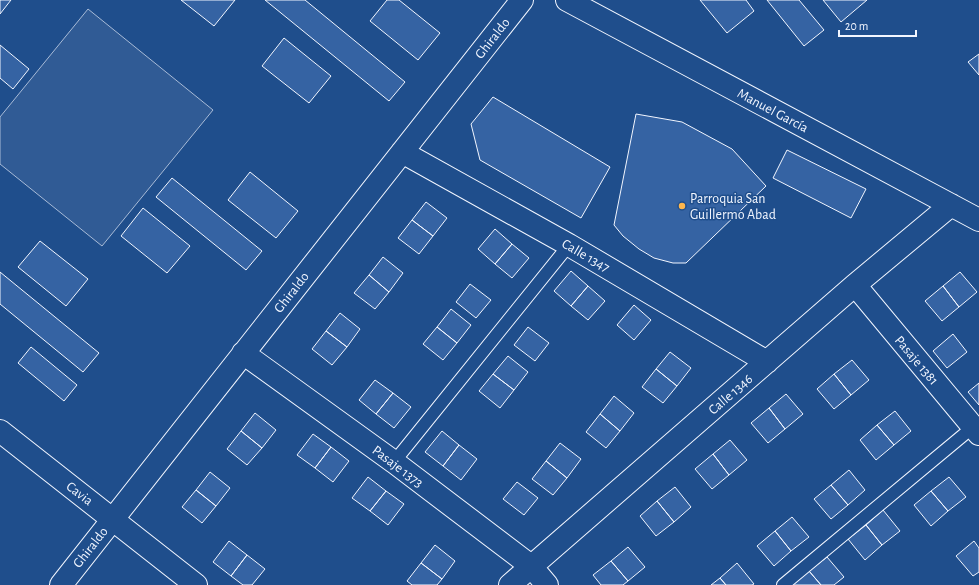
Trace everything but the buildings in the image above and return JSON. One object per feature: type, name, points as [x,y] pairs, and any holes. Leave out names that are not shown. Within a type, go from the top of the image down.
[{"type":"street","name":"Ghiraldo","points":[[61,585],[112,518],[522,0]]},
{"type":"street","name":"Manuel García","points":[[567,0],[979,220]]},
{"type":"street","name":"Calle 1347","points":[[402,152],[569,245],[767,362]]},
{"type":"street","name":"Calle 1346","points":[[510,585],[855,286],[951,205]]},
{"type":"street","name":"Pasaje 1381","points":[[855,286],[976,431]]},
{"type":"street","name":"Pasaje 1373","points":[[243,353],[394,462],[532,566],[547,585]]},
{"type":"street","name":"Cavia","points":[[0,431],[196,585]]},
{"type":"lane","points":[[394,462],[569,245]]},
{"type":"lane","points":[[783,585],[976,431]]},
{"type":"shaded area","points":[[88,9],[213,110],[102,246],[0,164],[0,117]]},
{"type":"place","name":"Parroquia San Guillermo Abad","points":[[682,206]]}]
